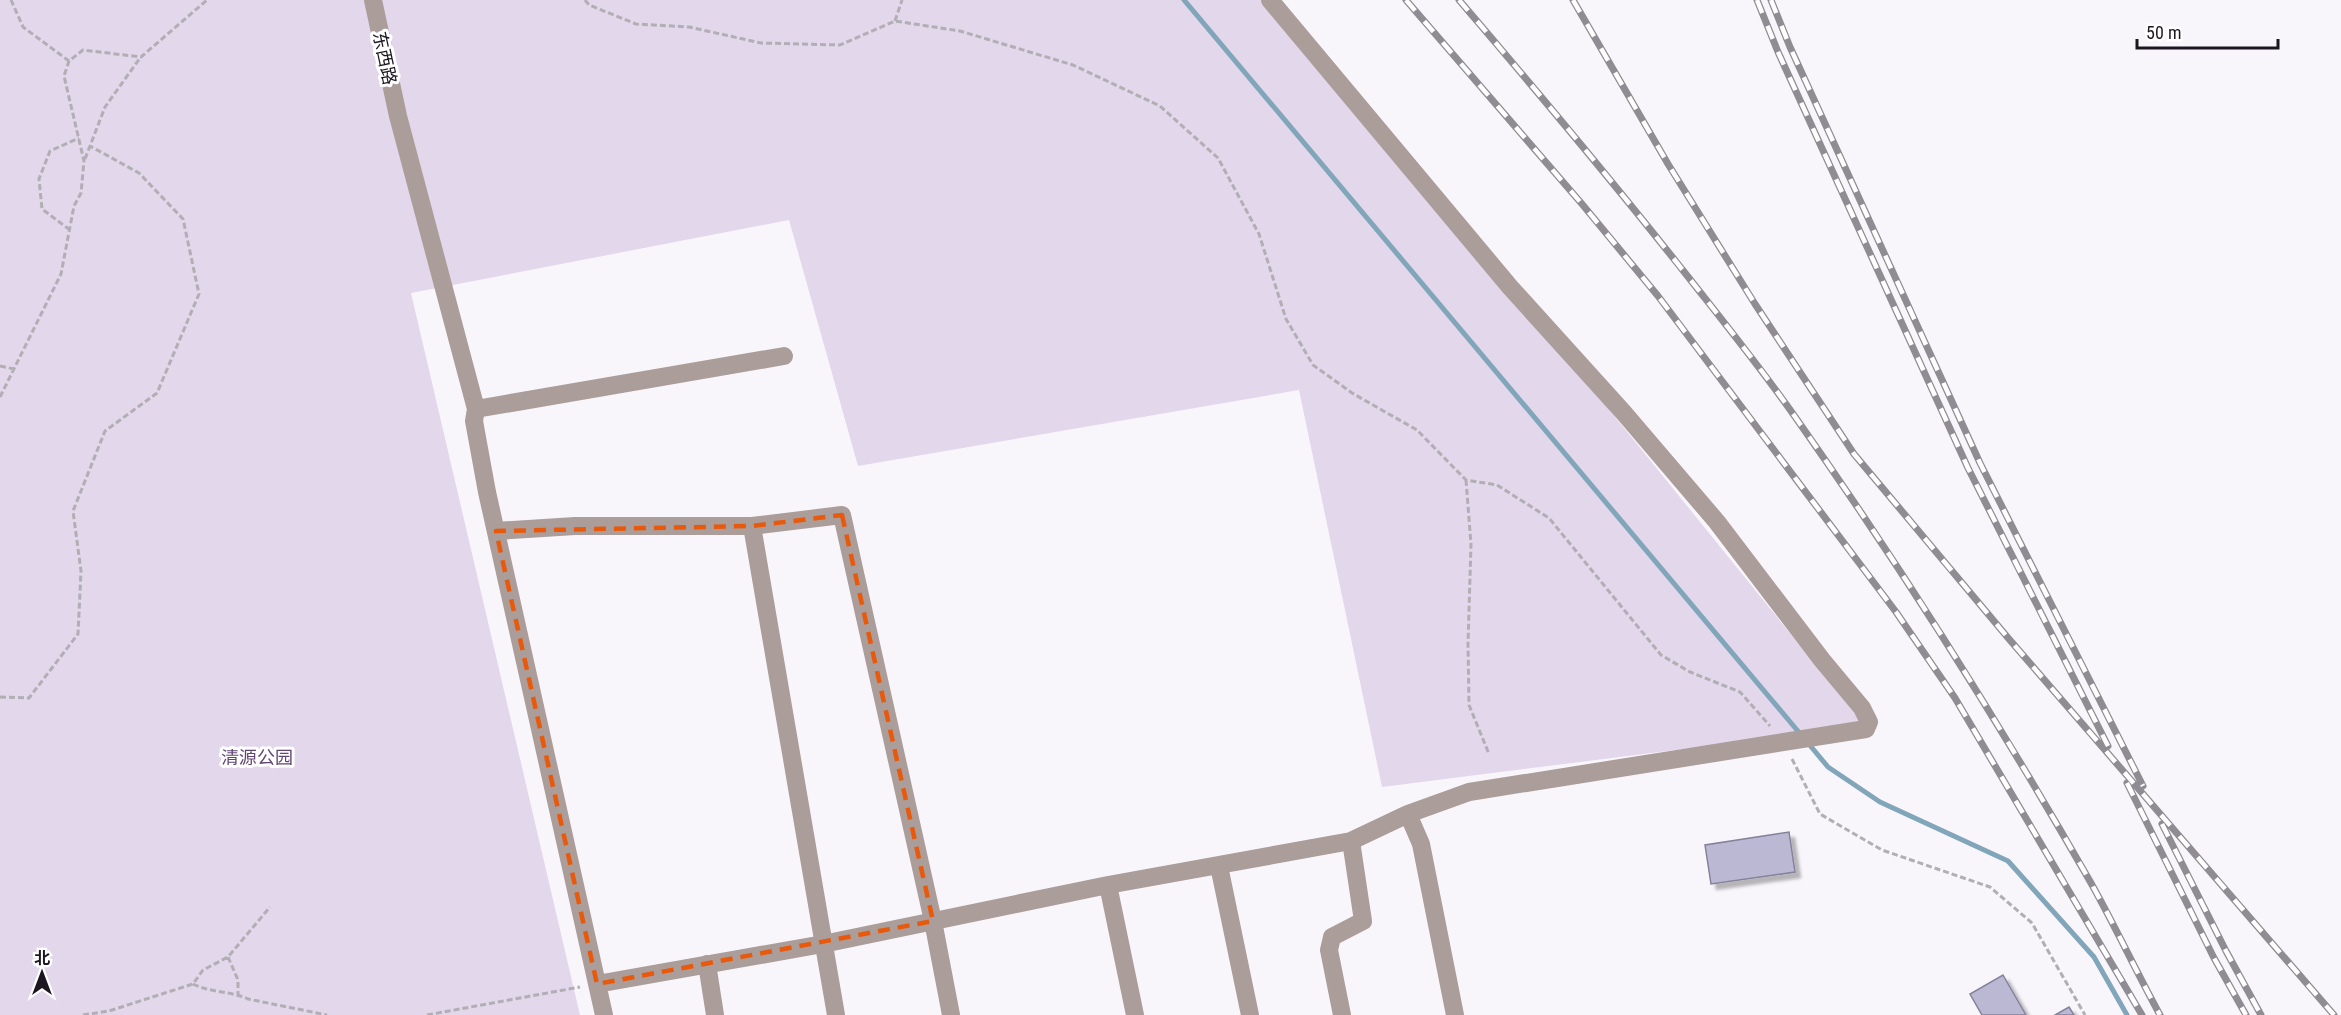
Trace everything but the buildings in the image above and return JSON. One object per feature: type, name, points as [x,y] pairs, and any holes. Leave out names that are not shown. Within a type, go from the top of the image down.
[{"type":"street","name":"东西路","points":[[373,0],[398,116],[476,409],[474,421],[496,531],[604,1015]]},
{"type":"street","points":[[597,984],[823,944],[1108,885],[1351,841],[1408,814],[1469,792],[1866,729],[1869,722],[1862,708],[1822,660],[1717,522],[1624,413],[1510,287],[1270,0]]},
{"type":"street","points":[[476,409],[784,356]]},
{"type":"street","points":[[496,531],[575,526],[752,526],[842,515],[933,921],[951,1015]]},
{"type":"street","points":[[752,526],[836,1015]]},
{"type":"street","points":[[1408,814],[1421,844],[1455,1015]]},
{"type":"street","points":[[1342,1015],[1329,950],[1332,937],[1363,921],[1351,841]]},
{"type":"street","points":[[1220,866],[1250,1015]]},
{"type":"street","points":[[1108,885],[1136,1015]]},
{"type":"street","points":[[707,964],[716,1015]]},
{"type":"path","points":[[11,0],[23,27],[69,61]]},
{"type":"path","points":[[0,397],[61,274],[74,206],[81,193],[84,161],[105,107],[141,57],[207,0]]},
{"type":"path","points":[[585,0],[589,5],[636,24],[689,27],[761,44],[840,45],[895,21],[960,31],[1073,65],[1161,106],[1218,158],[1259,234],[1286,319],[1313,365],[1352,393],[1417,430],[1466,480],[1497,485],[1549,518],[1661,655],[1690,672],[1740,692],[1787,741],[1820,814],[1882,850],[1990,886],[2032,923],[2085,1015]]},
{"type":"path","points":[[895,21],[902,0]]},
{"type":"path","points":[[84,161],[64,76],[69,61],[83,50],[141,57]]},
{"type":"path","points":[[70,230],[42,209],[39,179],[50,151],[79,138]]},
{"type":"path","points":[[0,697],[29,698],[78,634],[81,571],[73,512],[105,431],[157,393],[199,294],[183,219],[139,172],[90,146]]},
{"type":"path","points":[[0,366],[14,369]]},
{"type":"path","points":[[1466,480],[1472,544],[1468,644],[1469,705],[1489,754]]},
{"type":"path","points":[[83,1015],[109,1011],[193,984],[203,970],[228,957],[270,907]]},
{"type":"path","points":[[228,957],[238,980],[238,994]]},
{"type":"path","points":[[193,984],[203,989],[238,994],[248,999],[327,1015]]},
{"type":"path","points":[[427,1015],[597,984]]},
{"type":"highlighted area","points":[[842,515],[933,921],[597,984],[496,531],[752,526]]},
{"type":"green space","name":"清源公园","points":[[0,0],[1278,0],[1865,726],[1382,787],[1299,390],[858,466],[789,220],[411,293],[580,1015],[0,1015]]},
{"type":"waterway","points":[[1184,0],[1802,736]]},
{"type":"waterway","points":[[1808,743],[1828,767],[1880,802],[2008,861],[2094,957],[2127,1015]]},
{"type":"railway","points":[[1406,0],[1658,296],[1896,612],[1955,698],[2142,1015]]},
{"type":"railway","points":[[1459,0],[1689,278],[1772,385],[1837,477],[1950,648],[2022,765],[2091,883],[2160,1015]]},
{"type":"railway","points":[[1573,0],[1668,164],[1755,304],[1854,454],[2009,639],[2334,1015]]},
{"type":"railway","points":[[1757,0],[1778,52],[1968,468],[2108,746]]},
{"type":"railway","points":[[1771,0],[1790,47],[1980,463],[2143,786]]},
{"type":"railway","points":[[2127,783],[2214,958],[2246,1015]]},
{"type":"railway","points":[[2162,824],[2261,1015]]}]
